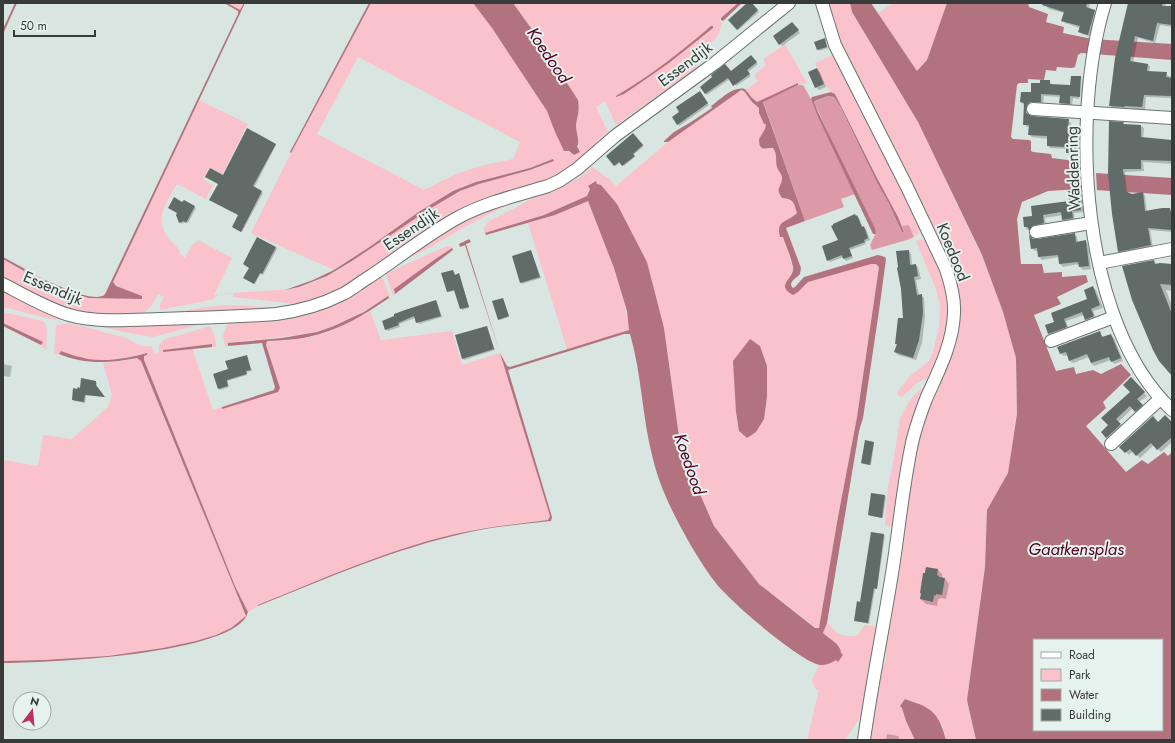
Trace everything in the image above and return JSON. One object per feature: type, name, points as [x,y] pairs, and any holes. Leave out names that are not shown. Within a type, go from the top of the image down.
[{"type":"street","name":"Essendijk","points":[[3,284],[56,310],[69,315],[93,319],[139,320],[276,314],[294,312],[323,303],[344,293],[438,229],[460,216],[496,202],[548,186],[564,178],[577,169],[615,136],[715,63],[789,3]]},
{"type":"street","name":"Koedood","points":[[822,3],[836,44],[946,269],[950,280],[954,302],[954,315],[947,349],[941,367],[920,414],[910,449],[893,567],[864,740]]},
{"type":"street","name":"Waddenring","points":[[1105,3],[1096,40],[1088,92],[1088,189],[1091,223],[1099,262],[1114,318],[1131,356],[1147,382],[1160,399],[1172,410]]},
{"type":"street","name":"Waddenring","points":[[1033,109],[1088,113]]},
{"type":"street","points":[[1088,113],[1172,118]]},
{"type":"street","name":"Waddenring","points":[[1036,232],[1091,223]]},
{"type":"street","points":[[1099,262],[1172,249]]},
{"type":"street","points":[[1051,341],[1114,318]]},
{"type":"street","points":[[1111,444],[1160,399]]},
{"type":"green space","points":[[227,3],[244,3],[240,10]]},
{"type":"green space","points":[[371,3],[473,3],[492,28],[547,111],[564,150],[574,155],[580,152],[576,126],[579,109],[578,100],[536,35],[513,3],[738,3],[721,18],[721,20],[719,20],[722,23],[719,33],[702,52],[696,69],[616,125],[605,101],[596,107],[608,132],[597,141],[598,146],[560,176],[504,196],[348,287],[306,305],[233,297],[233,294],[219,294],[290,289],[314,282],[326,277],[447,198],[470,187],[531,170],[554,161],[553,159],[530,168],[476,182],[453,191],[420,211],[334,270],[251,233],[291,153]],"holes":[[[358,57],[520,142],[513,159],[480,166],[456,174],[424,190],[317,134]]]},
{"type":"green space","points":[[828,3],[850,3],[852,12],[918,122],[982,256],[1003,312],[1016,358],[1017,414],[1008,474],[987,510],[985,567],[967,700],[976,740],[946,740],[942,724],[905,699],[900,706],[915,740],[868,740],[879,673],[885,663],[885,645],[914,451],[959,310],[842,50]]},
{"type":"green space","points":[[893,3],[947,3],[927,60],[917,71],[878,13]]},
{"type":"green space","points":[[785,44],[807,83],[798,85],[799,84],[757,102],[746,90],[758,81],[754,75],[766,65],[763,59]]},
{"type":"green space","points":[[835,54],[921,228],[919,233],[914,237],[909,225],[902,226],[835,94],[825,85],[815,63]]},
{"type":"green space","points":[[741,90],[744,91],[752,102],[759,108],[766,124],[765,129],[759,139],[765,149],[771,148],[775,150],[777,166],[782,175],[782,198],[793,202],[797,213],[780,225],[793,269],[785,284],[798,292],[808,282],[871,264],[876,263],[879,267],[857,417],[838,517],[820,628],[816,628],[759,584],[714,526],[681,451],[664,328],[617,204],[601,185],[597,184],[596,181],[589,190],[587,196],[544,215],[485,233],[484,228],[491,220],[545,191],[565,183],[567,184],[579,178],[592,167],[616,186],[668,142]],"holes":[[[767,366],[767,397],[764,419],[747,438],[739,431],[736,412]]]},
{"type":"green space","points":[[199,100],[248,124],[222,175],[210,168],[203,180],[213,185],[206,199],[177,184],[165,204],[163,211],[162,224],[164,231],[177,247],[180,254],[185,258],[192,245],[198,240],[232,258],[214,295],[219,294],[211,300],[160,310],[160,304],[164,297],[158,294],[152,305],[143,314],[105,316],[60,308],[3,279],[3,259],[24,271],[26,269],[45,280],[44,282],[68,292],[89,298],[141,299],[141,296],[116,286],[113,282]]},
{"type":"green space","points":[[588,200],[618,280],[623,297],[629,330],[567,349],[528,223],[555,215]]},
{"type":"green space","points":[[515,201],[405,260],[431,238],[462,220]]},
{"type":"green space","points":[[916,241],[928,241],[944,276],[948,301],[947,323],[943,344],[931,376],[917,383],[902,397],[898,395],[898,391],[910,376],[929,361],[933,352],[939,327],[940,306],[936,289]]},
{"type":"green space","points":[[447,246],[451,246],[452,248],[394,289],[395,294],[393,295],[386,275],[387,273]]},
{"type":"green space","points":[[379,276],[383,279],[390,297],[389,298],[388,296],[359,314],[338,324],[317,332],[228,343],[228,346],[225,346],[223,335],[228,323],[276,318]]},
{"type":"green space","points":[[3,288],[68,320],[51,319],[3,307]]},
{"type":"green space","points":[[224,305],[291,308],[159,316]]},
{"type":"green space","points":[[370,311],[381,340],[452,331],[462,365],[500,353],[550,516],[548,520],[466,531],[405,548],[306,585],[258,605],[248,612],[235,586],[144,360],[144,356],[147,353],[118,359],[103,360],[81,358],[61,351],[59,354],[54,354],[56,326],[61,324],[74,324],[121,336],[141,346],[151,346],[155,354],[159,352],[159,345],[165,339],[210,326],[215,337],[216,347],[212,347],[212,344],[163,350],[163,352],[192,348],[213,410],[222,407],[222,409],[280,388],[266,344],[267,341],[307,338],[330,332]]},
{"type":"green space","points":[[3,312],[45,323],[47,329],[46,350],[41,345],[42,342],[3,323]]},
{"type":"green space","points":[[206,323],[153,337],[123,332],[92,324]]},
{"type":"green space","points":[[138,358],[141,361],[246,616],[231,628],[216,635],[163,648],[108,656],[3,661],[3,460],[38,466],[43,435],[72,439],[108,407],[112,395],[103,363]]},
{"type":"green space","points":[[924,388],[894,527],[885,525],[888,486],[900,418],[910,400],[919,390]]},
{"type":"green space","points":[[827,623],[839,634],[848,636],[857,636],[865,625],[878,627],[862,714],[845,740],[807,740],[819,690],[816,690],[812,680],[819,665],[832,662],[841,653],[840,647],[823,633]]},
{"type":"shaded area","points":[[798,85],[803,85],[811,99],[817,115],[855,194],[841,199],[844,207],[805,221],[763,101]]},
{"type":"shaded area","points":[[828,96],[834,97],[840,106],[902,232],[904,231],[902,226],[909,225],[914,237],[872,250],[870,245],[875,235],[875,228],[814,102]]},
{"type":"water","points":[[15,3],[17,3],[3,34],[3,29]]},
{"type":"water","points":[[224,3],[227,3],[240,10],[245,3],[113,282],[116,286],[142,296],[142,299],[89,298],[68,292],[44,282],[45,280],[74,292],[90,296],[97,297],[105,294],[238,14],[238,11]]},
{"type":"water","points":[[369,3],[371,3],[291,153],[290,152]]},
{"type":"water","points":[[473,3],[513,3],[536,35],[578,100],[579,111],[576,126],[578,140],[577,146],[580,152],[574,155],[569,151],[564,151],[547,111],[492,28]]},
{"type":"water","points":[[738,3],[742,3],[723,21],[721,20],[721,18]]},
{"type":"water","name":"Gaatkensplas","points":[[850,3],[871,3],[917,71],[927,60],[947,3],[1028,3],[1029,7],[1048,14],[1046,22],[1064,27],[1063,33],[1092,39],[1172,44],[1172,60],[1081,53],[1078,55],[1075,67],[1057,67],[1056,71],[1046,70],[1044,80],[1028,79],[1028,83],[1019,83],[1017,85],[1011,137],[1013,139],[1031,141],[1031,151],[1033,152],[1051,154],[1052,158],[1076,161],[1079,163],[1080,172],[1172,178],[1172,195],[1080,189],[1048,191],[1022,202],[1017,219],[1021,264],[1042,264],[1044,273],[1062,272],[1062,277],[1086,275],[1088,282],[1057,297],[1061,304],[1034,315],[1056,371],[1074,367],[1076,374],[1093,370],[1101,374],[1121,364],[1131,375],[1103,402],[1106,408],[1086,426],[1126,472],[1142,460],[1148,464],[1164,452],[1168,456],[1172,452],[1172,740],[976,740],[967,700],[985,567],[987,510],[1008,473],[1017,414],[1016,358],[1003,312],[982,255],[918,122],[852,12]]},
{"type":"water","points":[[711,26],[713,26],[713,28],[669,63],[624,94],[616,97],[665,63]]},
{"type":"water","points":[[798,83],[798,85],[763,102],[805,221],[786,228],[801,268],[800,274],[793,280],[791,286],[793,288],[795,287],[804,277],[878,255],[885,257],[886,259],[863,418],[859,431],[827,623],[823,633],[839,647],[843,655],[838,662],[836,660],[827,664],[817,664],[806,659],[784,644],[756,622],[726,594],[707,572],[700,561],[674,513],[656,470],[649,444],[637,365],[630,334],[624,334],[508,370],[552,517],[551,521],[480,530],[415,546],[362,564],[258,606],[331,575],[405,548],[478,529],[548,520],[550,516],[500,353],[507,366],[510,367],[629,330],[627,311],[614,268],[588,201],[555,215],[486,235],[485,233],[544,215],[587,196],[590,189],[588,186],[596,181],[597,184],[601,185],[617,204],[647,262],[664,328],[681,451],[714,526],[759,584],[815,628],[819,628],[857,417],[879,267],[876,264],[871,264],[808,282],[793,295],[785,288],[785,284],[793,271],[793,267],[783,237],[780,237],[779,227],[783,222],[797,213],[793,202],[789,199],[782,198],[780,195],[779,190],[782,178],[777,167],[775,151],[773,148],[762,148],[759,143],[759,139],[765,129],[766,124],[764,124],[759,113],[759,108],[752,102],[744,91],[741,90],[668,142],[664,142],[674,132],[712,108],[711,106],[736,89],[745,89],[757,102]]},
{"type":"water","points":[[831,92],[835,94],[898,217],[904,232],[902,232],[840,106],[834,97],[828,96],[814,102],[875,228],[876,234],[873,234],[817,115],[811,99],[812,97]]},
{"type":"water","points":[[553,159],[554,161],[530,170],[479,184],[460,191],[431,208],[327,276],[299,287],[285,290],[313,280],[334,270],[420,211],[453,191],[476,182],[530,168]]},
{"type":"water","points":[[469,239],[471,242],[466,244],[500,353],[465,245],[460,247],[459,244]]},
{"type":"water","points":[[452,248],[453,250],[395,294],[394,289]]},
{"type":"water","points":[[3,257],[25,269],[24,271],[3,259]]},
{"type":"water","points":[[388,296],[389,298],[370,310],[330,331],[303,338],[267,341],[266,345],[280,388],[278,392],[222,409],[222,407],[274,390],[275,387],[262,343],[228,346],[228,343],[282,338],[317,332],[364,312]]},
{"type":"water","points":[[3,323],[43,342],[41,345],[3,326]]},
{"type":"water","points":[[750,339],[760,346],[767,366],[767,397],[764,419],[756,432],[747,438],[739,431],[736,412],[733,361]]},
{"type":"water","points":[[212,344],[212,347],[163,352],[163,350]]},
{"type":"water","points":[[61,351],[95,360],[125,358],[147,353],[147,355],[144,356],[144,360],[235,586],[248,612],[246,615],[141,361],[137,358],[108,362],[78,360],[59,354]]},
{"type":"water","points":[[242,619],[236,627],[211,638],[176,647],[136,654],[95,658],[3,663],[3,661],[108,656],[163,648],[216,635],[231,628]]},
{"type":"water","points":[[905,699],[925,707],[934,714],[940,723],[946,740],[915,740],[900,706]]},
{"type":"pier","points":[[1080,172],[1096,173],[1097,190],[1081,189]]},
{"type":"building","points":[[747,3],[752,3],[758,10],[737,30],[728,20]]},
{"type":"building","points":[[1042,3],[1087,3],[1086,7],[1095,10],[1088,35],[1078,32],[1080,26],[1061,21],[1064,12],[1042,5]]},
{"type":"building","points":[[1128,3],[1163,3],[1162,6],[1172,6],[1172,25],[1157,23],[1153,41],[1135,36],[1130,61],[1148,64],[1147,71],[1167,72],[1166,77],[1172,78],[1172,96],[1144,95],[1142,107],[1109,106],[1115,58]]},
{"type":"building","points":[[792,22],[799,30],[779,45],[773,36]]},
{"type":"building","points":[[825,38],[827,47],[817,50],[814,42]]},
{"type":"building","points":[[751,55],[757,62],[747,70],[750,74],[733,86],[728,78],[705,94],[700,87],[712,77],[711,75],[725,64],[731,71]]},
{"type":"building","points":[[817,68],[824,84],[815,88],[808,72]]},
{"type":"building","points":[[1071,76],[1081,76],[1080,97],[1070,96],[1070,104],[1059,103],[1060,95],[1041,94],[1041,102],[1030,102],[1026,109],[1026,113],[1032,116],[1069,119],[1068,127],[1078,127],[1076,153],[1066,153],[1066,147],[1047,146],[1047,136],[1028,135],[1029,125],[1023,125],[1024,103],[1020,102],[1021,92],[1031,92],[1031,83],[1040,83],[1040,80],[1050,80],[1050,84],[1070,85]]},
{"type":"building","points":[[700,91],[708,103],[677,125],[672,117],[679,112],[676,107]]},
{"type":"building","points":[[1109,121],[1124,122],[1123,124],[1141,125],[1141,137],[1172,140],[1172,161],[1141,160],[1141,169],[1123,169],[1125,191],[1132,194],[1143,192],[1145,211],[1170,208],[1170,211],[1172,211],[1172,230],[1148,228],[1151,245],[1118,252],[1108,174]]},
{"type":"building","points":[[247,128],[276,144],[253,186],[262,191],[241,232],[232,227],[238,215],[209,200],[218,184],[205,177],[210,168],[223,175]]},
{"type":"building","points":[[633,133],[643,145],[633,154],[635,156],[622,166],[619,162],[614,166],[606,156]]},
{"type":"building","points":[[1078,190],[1081,210],[1072,211],[1073,218],[1062,220],[1061,212],[1043,215],[1044,223],[1032,226],[1029,231],[1028,227],[1024,227],[1023,217],[1032,216],[1031,206],[1069,201],[1068,191]]},
{"type":"building","points":[[174,197],[182,202],[184,200],[195,206],[186,223],[184,221],[179,223],[176,215],[177,213],[168,208]]},
{"type":"building","points":[[855,214],[856,216],[857,215],[862,227],[864,226],[868,238],[864,240],[865,242],[849,248],[852,256],[843,259],[842,255],[827,261],[822,246],[838,240],[831,226]]},
{"type":"building","points":[[1075,233],[1076,242],[1086,240],[1089,266],[1079,267],[1078,262],[1059,264],[1058,255],[1038,257],[1037,248],[1031,249],[1029,235],[1033,239],[1037,239]]},
{"type":"building","points":[[257,237],[276,247],[262,274],[260,273],[254,284],[243,278],[249,268],[243,264]]},
{"type":"building","points":[[531,250],[540,277],[520,283],[512,256]]},
{"type":"building","points":[[909,250],[910,265],[916,264],[918,276],[914,277],[917,295],[922,294],[923,313],[919,340],[913,358],[894,352],[897,344],[895,344],[898,318],[903,318],[896,251]]},
{"type":"building","points":[[1154,260],[1155,264],[1172,264],[1172,285],[1160,284],[1172,314],[1172,376],[1159,361],[1153,350],[1132,300],[1122,266]]},
{"type":"building","points":[[453,270],[455,275],[459,273],[469,307],[460,309],[454,290],[447,292],[441,273]]},
{"type":"building","points":[[1093,286],[1100,305],[1091,309],[1094,316],[1085,320],[1082,312],[1064,319],[1067,327],[1048,334],[1045,325],[1054,322],[1051,313],[1087,299],[1084,290]]},
{"type":"building","points":[[503,298],[509,316],[498,320],[492,301]]},
{"type":"building","points":[[436,300],[441,316],[416,323],[414,316],[398,323],[399,325],[385,330],[382,321],[394,316],[394,314]]},
{"type":"building","points":[[487,326],[494,349],[462,359],[455,335]]},
{"type":"building","points":[[1100,331],[1102,337],[1111,334],[1121,358],[1111,362],[1109,357],[1091,363],[1087,354],[1069,361],[1066,352],[1060,354],[1057,347]]},
{"type":"building","points":[[247,355],[251,370],[246,371],[247,374],[227,380],[228,386],[218,389],[213,374],[228,369],[225,361]]},
{"type":"building","points":[[1131,377],[1145,392],[1137,399],[1143,405],[1135,412],[1130,406],[1116,419],[1121,424],[1106,438],[1101,432],[1108,425],[1101,418],[1130,392],[1123,385]]},
{"type":"building","points":[[81,378],[96,381],[96,385],[105,397],[85,395],[84,402],[72,400],[73,388],[80,388]]},
{"type":"building","points":[[1165,415],[1172,422],[1172,437],[1157,450],[1151,443],[1136,456],[1130,449],[1125,453],[1119,447],[1153,416],[1158,422]]},
{"type":"building","points":[[865,440],[874,442],[870,465],[861,463]]},
{"type":"building","points":[[871,493],[885,495],[882,518],[868,515]]},
{"type":"building","points":[[871,532],[884,534],[877,589],[874,588],[868,623],[854,621],[857,601],[860,602]]},
{"type":"building","points":[[926,567],[938,569],[937,575],[945,578],[942,595],[934,595],[933,602],[920,599],[923,573],[925,573]]}]
